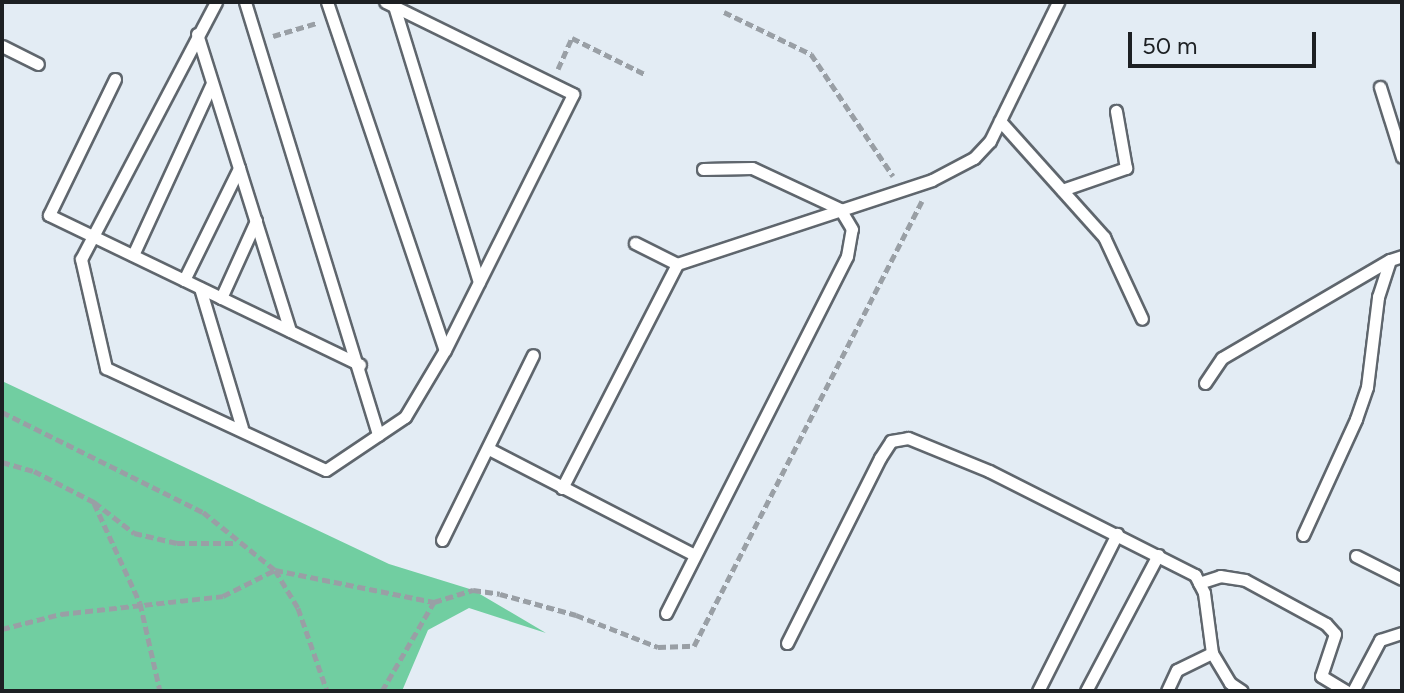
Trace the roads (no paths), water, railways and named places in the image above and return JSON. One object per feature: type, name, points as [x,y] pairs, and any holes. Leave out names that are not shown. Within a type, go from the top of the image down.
[{"type":"lane","points":[[216,2],[81,259],[106,368],[242,428],[326,470],[405,417],[445,350],[573,94],[390,4]]},
{"type":"lane","points":[[245,2],[360,365],[378,435]]},
{"type":"lane","points":[[562,488],[677,264],[903,191],[953,172],[974,158],[1000,121],[1058,2]]},
{"type":"lane","points":[[327,4],[445,350]]},
{"type":"lane","points":[[390,4],[479,282]]},
{"type":"lane","points":[[197,34],[290,331]]},
{"type":"lane","points":[[2,46],[38,64]]},
{"type":"lane","points":[[115,79],[49,215],[360,365]]},
{"type":"lane","points":[[133,255],[212,83]]},
{"type":"lane","points":[[1380,87],[1402,157]]},
{"type":"lane","points":[[1062,190],[1126,168],[1116,111]]},
{"type":"lane","points":[[1000,121],[1104,237],[1142,319]]},
{"type":"lane","points":[[184,280],[239,168]]},
{"type":"lane","points":[[666,613],[847,256],[852,229],[840,209],[752,168],[703,169]]},
{"type":"lane","points":[[221,298],[256,221]]},
{"type":"lane","points":[[635,243],[677,264]]},
{"type":"lane","points":[[1205,383],[1222,358],[1390,260],[1402,256]]},
{"type":"lane","points":[[1303,535],[1367,387],[1378,297],[1390,260]]},
{"type":"lane","points":[[200,288],[242,428]]},
{"type":"lane","points":[[442,540],[533,355]]},
{"type":"lane","points":[[787,643],[891,441],[908,438],[1117,534],[1195,575],[1212,653],[1230,683],[1242,691]]},
{"type":"lane","points":[[489,449],[694,555]]},
{"type":"lane","points":[[1038,691],[1117,534]]},
{"type":"lane","points":[[1086,691],[1158,555]]},
{"type":"lane","points":[[1356,556],[1402,579]]},
{"type":"lane","points":[[1199,583],[1220,576],[1245,580],[1326,624],[1335,634],[1321,676],[1346,691]]},
{"type":"lane","points":[[1353,691],[1380,640],[1402,633]]},
{"type":"lane","points":[[1167,691],[1177,670],[1212,653]]}]
